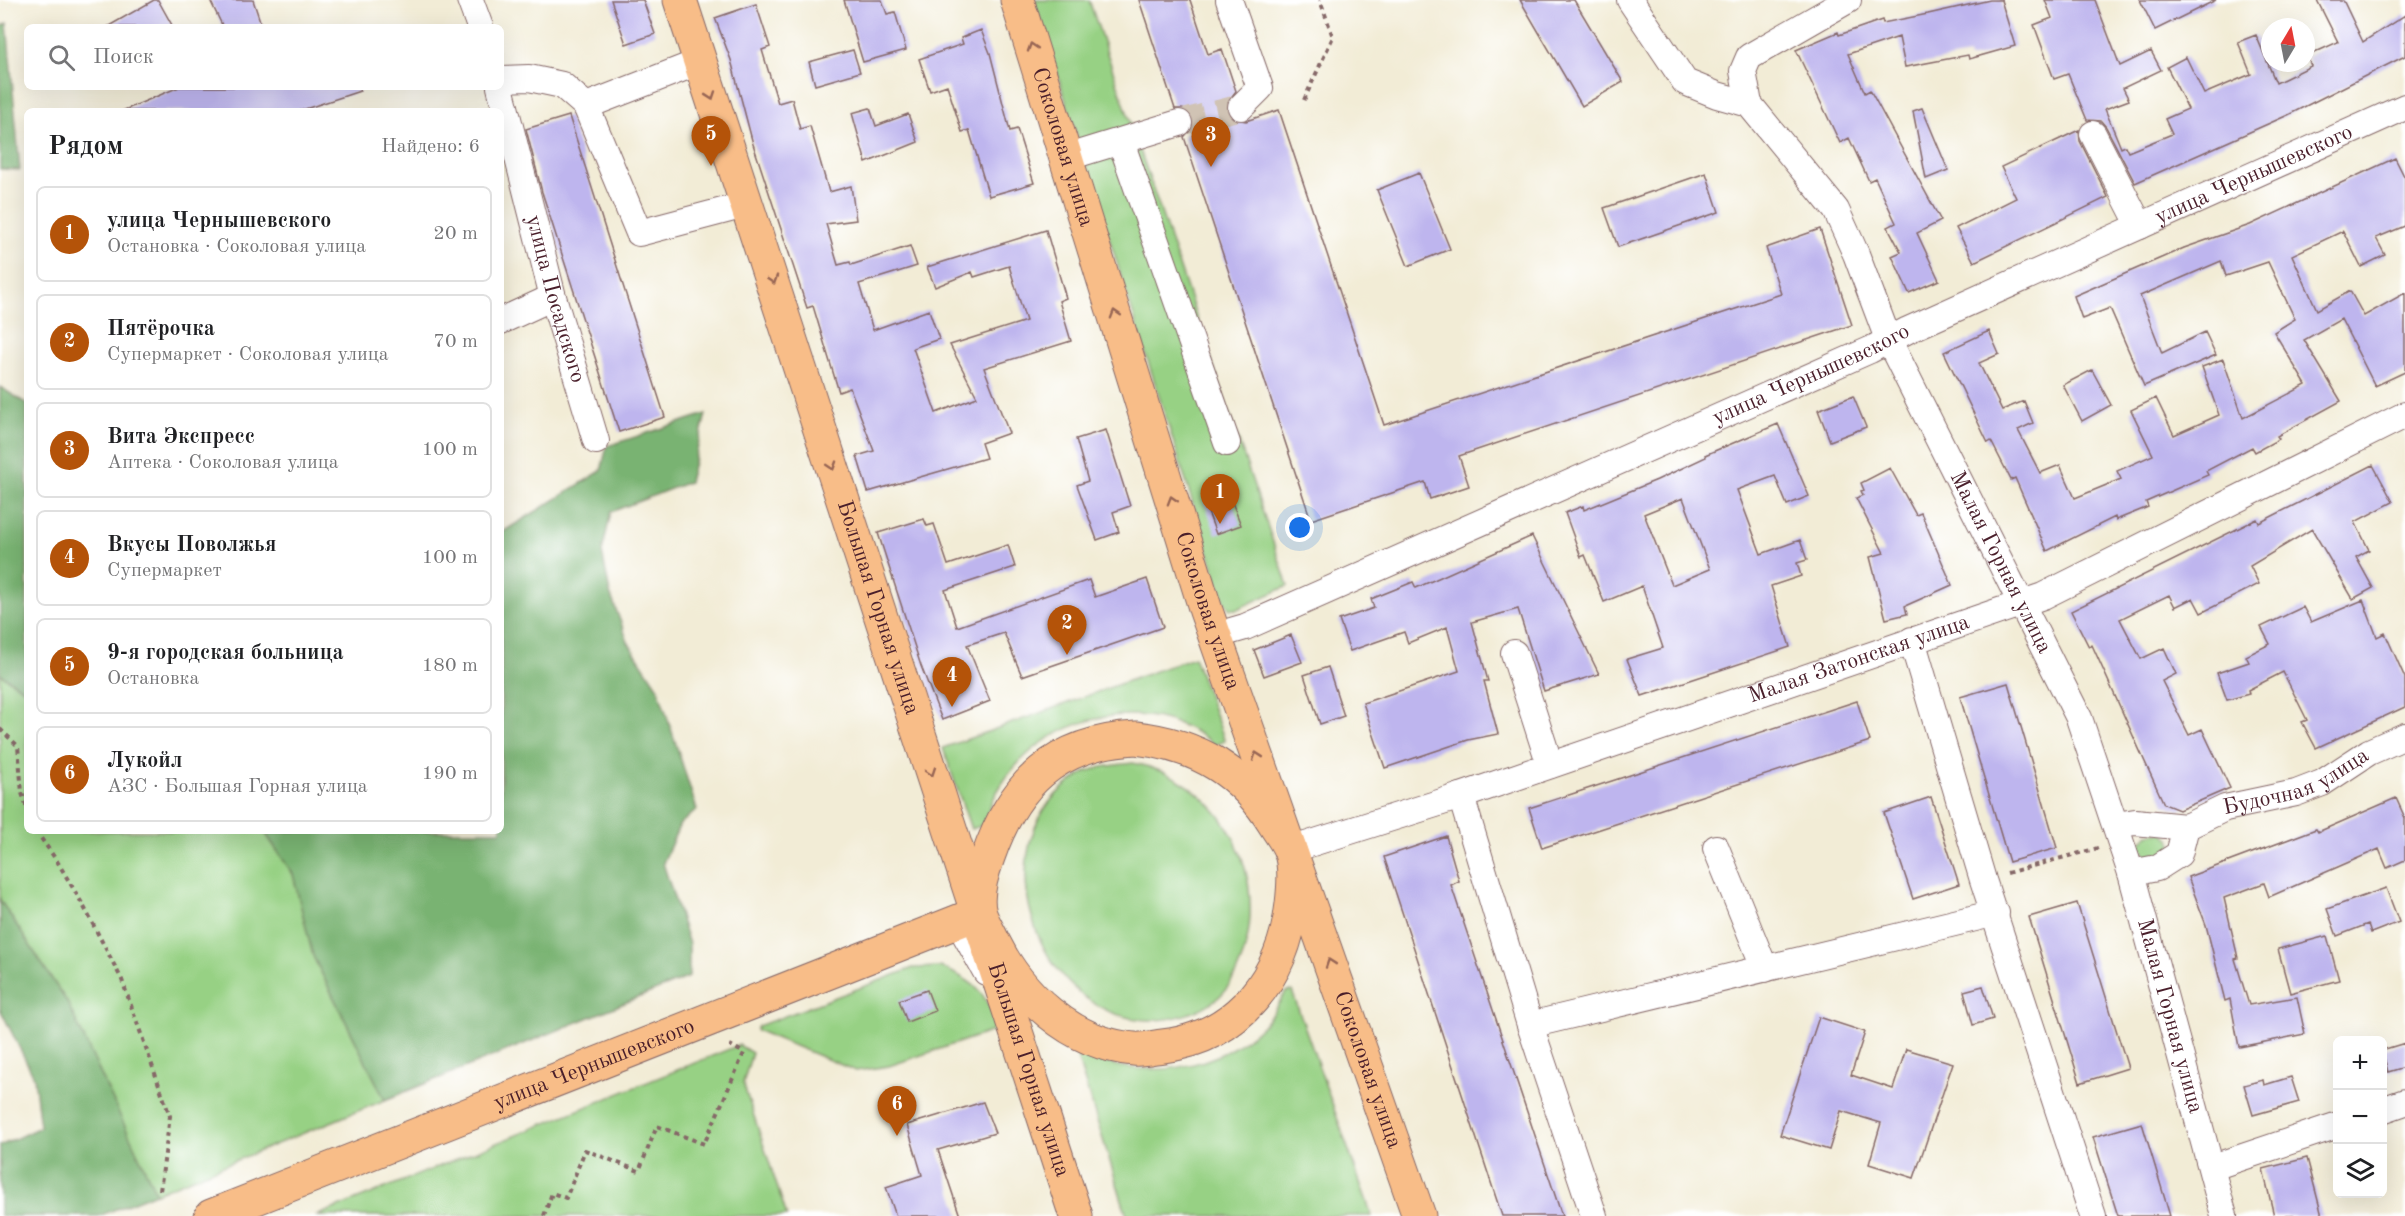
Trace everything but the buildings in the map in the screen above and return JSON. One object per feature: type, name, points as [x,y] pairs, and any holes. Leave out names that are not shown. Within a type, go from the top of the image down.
[{"type":"main road","name":"Большая Горная улица","points":[[680,0],[699,62],[749,204],[912,717],[968,917],[1076,1216]]},
{"type":"main road","name":"Соколовая улица","points":[[1017,0],[1068,157],[1214,636],[1419,1216]]},
{"type":"main road","points":[[1107,740],[1159,741],[1195,751],[1215,763],[1249,788],[1290,850],[1293,894],[1289,930],[1282,952],[1252,1001],[1223,1025],[1188,1043],[1134,1049],[1095,1039],[1066,1025],[1022,988],[968,917],[1008,808],[1024,787],[1043,770],[1084,748],[1107,740]]},
{"type":"main road","name":"улица Чернышевского","points":[[211,1216],[968,917]]},
{"type":"street","points":[[470,0],[479,24]]},
{"type":"street","points":[[1230,0],[1260,88],[1241,107]]},
{"type":"street","points":[[1630,0],[1685,82],[1717,95],[1749,104],[1743,70],[1749,57],[1848,0]]},
{"type":"street","points":[[586,106],[699,62]]},
{"type":"street","points":[[504,79],[529,78],[562,85],[586,106],[639,233],[749,204]]},
{"type":"street","name":"улица Посадского","points":[[501,90],[553,297],[596,441]]},
{"type":"street","name":"Малая Горная улица","points":[[1749,104],[1836,210],[1856,254],[1888,339],[2079,718],[2131,873],[2213,1167],[2224,1216]]},
{"type":"street","name":"улица Чернышевского","points":[[1214,636],[1256,622],[2405,107]]},
{"type":"street","points":[[1068,157],[1179,123]]},
{"type":"street","points":[[2093,134],[2140,225]]},
{"type":"street","points":[[1121,141],[1227,443]]},
{"type":"street","points":[[504,320],[553,297]]},
{"type":"street","name":"Малая Затонская улица","points":[[1290,850],[1461,796],[2020,602],[2043,596],[2405,415]]},
{"type":"street","points":[[1912,640],[1983,880],[1996,913],[2093,1216]]},
{"type":"street","points":[[1514,653],[1550,765]]},
{"type":"street","name":"Будочная улица","points":[[2186,827],[2225,808],[2296,793],[2322,783],[2369,752],[2405,736]]},
{"type":"street","points":[[1461,796],[1530,1025],[1594,1216]]},
{"type":"street","points":[[2119,833],[2134,822],[2186,827],[2179,854],[2157,868],[2131,873]]},
{"type":"street","points":[[1716,848],[1765,969]]},
{"type":"street","points":[[1530,1025],[1996,913]]},
{"type":"street","points":[[968,917],[1068,1216]]},
{"type":"street","points":[[2387,1108],[2405,1102]]},
{"type":"street","points":[[2213,1167],[2333,1126]]},
{"type":"path","points":[[1304,100],[1333,37],[1320,0]]},
{"type":"path","points":[[0,729],[18,746],[24,799]]},
{"type":"path","points":[[1983,880],[2119,833]]},
{"type":"path","points":[[38,834],[83,905],[122,980],[170,1116],[160,1191]]},
{"type":"path","points":[[544,1216],[552,1193],[566,1198],[585,1150],[639,1171],[657,1126],[704,1144],[744,1053],[730,1045]]},
{"type":"green space","points":[[1034,0],[1089,0],[1288,586],[1237,609],[1230,609],[1224,602]]},
{"type":"green space","points":[[7,23],[20,170],[0,169],[0,27]]},
{"type":"green space","points":[[0,387],[24,402],[24,689],[0,674]]},
{"type":"green space","points":[[706,414],[689,482],[611,512],[602,552],[610,593],[628,642],[658,688],[697,810],[680,824],[663,863],[689,944],[689,977],[385,1100],[313,956],[293,874],[266,834],[504,834],[504,531],[601,471],[607,446]]},
{"type":"green space","points":[[1194,657],[1225,741],[1215,745],[1183,726],[1149,716],[1113,716],[1079,724],[1047,739],[1019,762],[998,791],[984,825],[971,829],[943,748]]},
{"type":"green space","points":[[0,674],[24,689],[24,834],[266,834],[293,874],[313,956],[385,1100],[156,1193],[67,1002],[0,900]]},
{"type":"green space","points":[[1133,763],[1163,772],[1189,787],[1211,806],[1229,829],[1241,855],[1248,884],[1250,914],[1246,945],[1233,979],[1224,992],[1211,1003],[1194,1012],[1166,1019],[1147,1020],[1107,1010],[1074,988],[1049,956],[1032,918],[1026,878],[1031,838],[1049,803],[1087,772],[1106,766]]},
{"type":"green space","points":[[2162,832],[2171,839],[2173,848],[2147,860],[2140,843],[2149,834]]},
{"type":"green space","points":[[0,900],[67,1002],[156,1193],[99,1216],[2,1216],[0,1214],[0,1146],[40,1127],[34,1077],[0,1009]]},
{"type":"green space","points":[[941,967],[964,978],[978,990],[989,1006],[999,1029],[889,1066],[856,1071],[756,1030],[758,1026],[913,968]]},
{"type":"green space","points":[[1292,991],[1372,1216],[1127,1216],[1077,1057],[1084,1055],[1131,1068],[1155,1069],[1202,1062],[1246,1040],[1265,1023],[1286,992]]},
{"type":"green space","points":[[739,1045],[752,1053],[743,1083],[787,1216],[316,1216]]},
{"type":"tunnel","points":[[1179,123],[1241,107]]},
{"type":"place","name":"9-я городская больница","points":[[711,166]]},
{"type":"place","name":"Вита Экспресс","points":[[1211,167]]},
{"type":"place","name":"улица Чернышевского","points":[[1220,524]]},
{"type":"place","name":"Пятёрочка","points":[[1067,655]]},
{"type":"place","name":"Вкусы Поволжья","points":[[952,707]]},
{"type":"place","name":"Лукойл","points":[[897,1136]]}]
